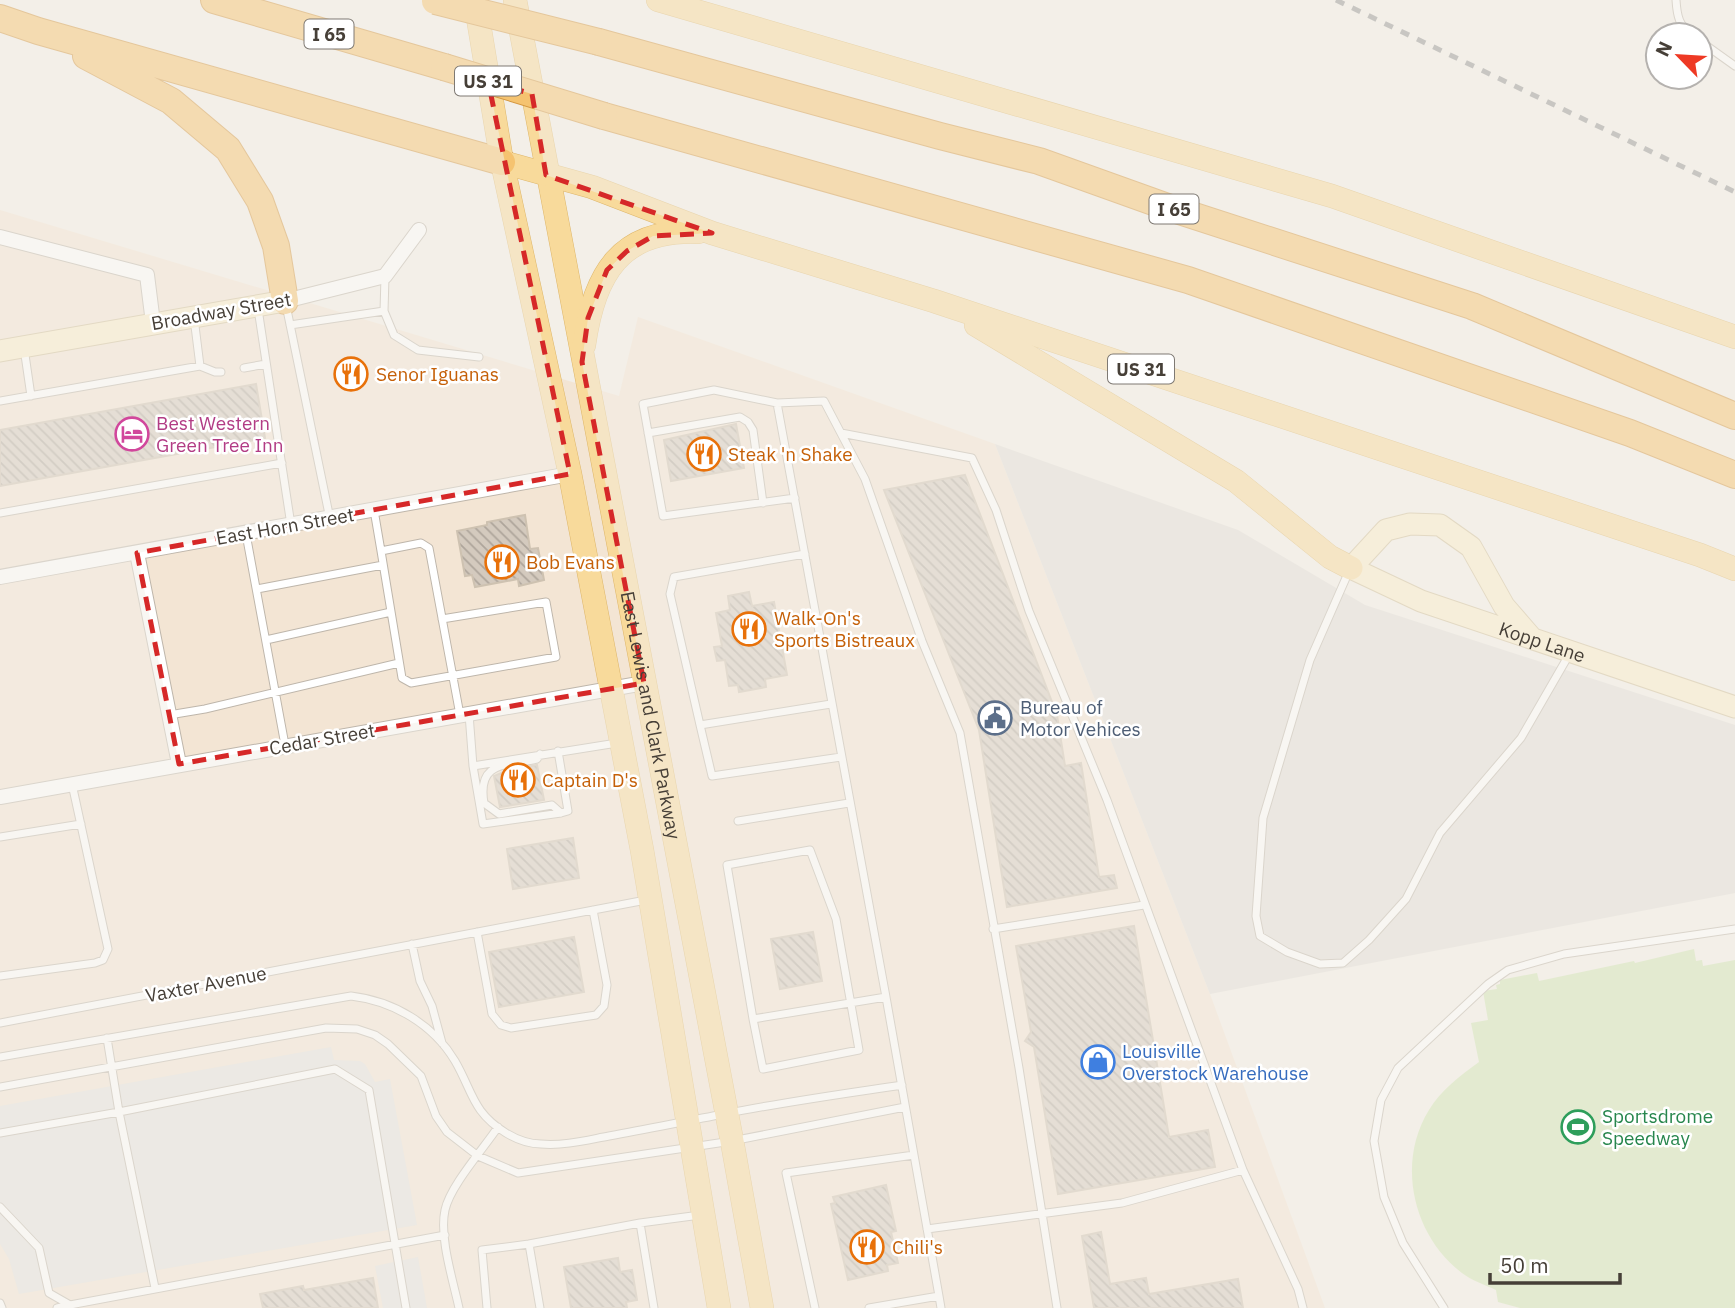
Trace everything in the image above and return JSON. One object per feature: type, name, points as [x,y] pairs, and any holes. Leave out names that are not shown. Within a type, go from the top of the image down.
[{"type":"highway","points":[[198,0],[317,30]]},
{"type":"highway","name":"I 65","points":[[214,0],[604,116],[1188,280],[1630,433],[1735,475]]},
{"type":"highway","name":"I 65","points":[[433,0],[1039,161],[1173,209],[1472,306],[1735,416]]},
{"type":"highway","points":[[0,18],[502,162]]},
{"type":"highway","points":[[38,31],[171,101],[228,149],[260,201],[276,246],[288,313]]},
{"type":"main road","name":"US 31","points":[[475,0],[502,162],[592,187],[712,233],[934,301],[1700,555],[1735,569]]},
{"type":"main road","name":"East Lewis and Clark Parkway","points":[[514,0],[762,1308]]},
{"type":"main road","points":[[658,0],[1332,196],[1735,337]]},
{"type":"main road","name":"East Lewis and Clark Parkway","points":[[502,162],[570,474],[611,688],[650,899],[719,1308]]},
{"type":"main road","points":[[582,362],[588,318],[595,293],[607,270],[627,251],[653,236],[684,232],[712,233]]},
{"type":"main road","points":[[934,301],[1236,481],[1330,557],[1351,568]]},
{"type":"street","points":[[385,276],[419,230]]},
{"type":"street","points":[[0,237],[146,275],[153,323]]},
{"type":"street","name":"Broadway Street","points":[[0,351],[257,306],[288,313],[385,276]]},
{"type":"street","name":"East Horn Street","points":[[0,576],[247,534],[570,474]]},
{"type":"street","points":[[1351,568],[1386,530],[1410,524],[1440,525],[1471,547],[1504,606],[1530,636]]},
{"type":"street","points":[[137,553],[178,764]]},
{"type":"street","name":"Kopp Lane","points":[[1351,568],[1422,601],[1735,707]]},
{"type":"street","name":"Cedar Street","points":[[0,797],[644,683]]},
{"type":"lane","points":[[1676,0],[1680,21]]},
{"type":"lane","points":[[1714,50],[1735,66]]},
{"type":"lane","points":[[385,276],[384,311],[394,335],[418,350],[479,357]]},
{"type":"lane","points":[[257,306],[291,526]]},
{"type":"lane","points":[[330,519],[288,313],[384,311]]},
{"type":"lane","points":[[194,316],[200,366]]},
{"type":"lane","points":[[24,347],[31,396]]},
{"type":"lane","points":[[244,368],[266,364]]},
{"type":"lane","points":[[0,401],[200,366],[215,373],[221,372]]},
{"type":"lane","points":[[795,498],[663,516],[643,404],[714,390],[778,403],[824,401],[865,479],[918,631],[960,733],[1019,1068],[1057,1308]]},
{"type":"lane","points":[[778,403],[941,1308]]},
{"type":"lane","points":[[648,433],[740,417],[748,422],[753,430],[763,502]]},
{"type":"lane","points":[[841,433],[972,458],[996,510],[1029,611],[1107,800],[1243,1170],[1298,1289],[1303,1308]]},
{"type":"lane","points":[[0,513],[282,463]]},
{"type":"lane","points":[[374,510],[402,678],[411,683],[555,657],[547,602],[442,619]]},
{"type":"lane","points":[[247,534],[285,745]]},
{"type":"lane","points":[[381,551],[421,544],[429,548],[453,676],[464,714],[483,824],[568,811],[558,751]]},
{"type":"lane","points":[[804,554],[674,577],[670,594],[712,775],[841,757]]},
{"type":"lane","points":[[257,589],[383,565]]},
{"type":"lane","points":[[1351,568],[1310,660],[1263,818],[1256,916],[1260,936],[1287,952],[1320,964],[1343,962],[1369,940],[1406,899],[1440,833],[1521,738],[1571,651]]},
{"type":"lane","points":[[266,640],[391,612]]},
{"type":"lane","points":[[169,715],[399,663]]},
{"type":"lane","points":[[700,725],[831,704]]},
{"type":"lane","points":[[473,766],[621,742]]},
{"type":"lane","points":[[540,754],[537,759],[487,772],[481,786],[484,803],[499,814],[552,805],[561,813]]},
{"type":"lane","points":[[0,976],[96,963],[103,960],[108,948],[72,784]]},
{"type":"lane","points":[[738,821],[849,803]]},
{"type":"lane","points":[[0,837],[81,824]]},
{"type":"lane","points":[[810,850],[835,919],[859,1050],[763,1069],[753,1019],[727,865],[810,850]]},
{"type":"lane","name":"Vaxter Avenue","points":[[0,1023],[650,899]]},
{"type":"lane","points":[[993,929],[1144,905]]},
{"type":"lane","points":[[477,932],[492,1014],[501,1025],[511,1028],[596,1015],[604,1006],[607,985],[593,910]]},
{"type":"lane","points":[[1444,1308],[1403,1243],[1384,1197],[1374,1141],[1381,1100],[1398,1068],[1488,984],[1508,970],[1564,954],[1735,929]]},
{"type":"lane","points":[[412,944],[420,981],[432,1006],[442,1043]]},
{"type":"lane","points":[[0,1057],[351,996],[383,1003],[404,1012],[442,1043],[455,1060],[473,1101],[482,1113],[498,1127],[519,1139],[543,1145],[580,1141],[726,1113],[901,1085]]},
{"type":"lane","points":[[753,1019],[886,997]]},
{"type":"lane","points":[[0,1087],[326,1028],[357,1030],[375,1035],[412,1065],[425,1084],[441,1125],[447,1132],[478,1156],[508,1171],[528,1173],[732,1141],[905,1107]]},
{"type":"lane","points":[[107,1038],[119,1112],[155,1288]]},
{"type":"lane","points":[[0,1133],[335,1069],[369,1090],[406,1308]]},
{"type":"lane","points":[[459,1308],[444,1235],[444,1213],[450,1196],[498,1127]]},
{"type":"lane","points":[[815,1308],[786,1173],[914,1155]]},
{"type":"lane","points":[[927,1230],[1122,1203],[1243,1170]]},
{"type":"lane","points":[[0,1207],[39,1248],[49,1293],[70,1306]]},
{"type":"lane","points":[[487,1308],[482,1250],[704,1215]]},
{"type":"lane","points":[[640,1223],[654,1308]]},
{"type":"lane","points":[[57,1308],[444,1235]]},
{"type":"lane","points":[[529,1244],[540,1308]]},
{"type":"lane","points":[[869,1308],[939,1296]]},
{"type":"highlighted area","points":[[488,81],[532,94],[546,175],[712,233],[653,236],[627,251],[607,270],[588,318],[582,362],[644,683],[179,764],[137,553],[570,474]]},
{"type":"shaded area","points":[[0,210],[619,396],[638,317],[995,444],[1210,994],[1325,1308],[0,1308]]},
{"type":"shaded area","points":[[995,444],[1238,530],[1365,605],[1735,725],[1735,893],[1210,994]]},
{"type":"shaded area","points":[[331,1047],[334,1060],[360,1061],[365,1064],[375,1082],[390,1079],[417,1225],[19,1294],[9,1259],[0,1244],[0,1106]]},
{"type":"shaded area","points":[[418,1257],[427,1308],[383,1308],[375,1266]]},
{"type":"green space","name":"Sportsdrome Speedway","points":[[1694,949],[1696,961],[1702,960],[1703,966],[1735,960],[1735,1308],[1520,1308],[1498,1302],[1496,1290],[1462,1273],[1445,1258],[1432,1239],[1421,1219],[1412,1175],[1413,1153],[1429,1110],[1445,1090],[1479,1062],[1471,1023],[1488,1020],[1483,991],[1497,989],[1496,985],[1500,984],[1500,980],[1537,973],[1539,981]]},
{"type":"building","name":"Best Western Green Tree Inn","points":[[256,384],[265,438],[0,486],[0,430]]},
{"type":"building","name":"Steak 'n Shake","points":[[736,424],[744,468],[671,481],[664,440]]},
{"type":"building","points":[[965,475],[1057,715],[1065,766],[1081,763],[1099,877],[1114,875],[1117,888],[1007,907],[979,730],[884,490]]},
{"type":"building","name":"Bob Evans","points":[[525,515],[530,549],[538,548],[544,580],[519,586],[518,579],[475,587],[472,575],[465,576],[457,531]]},
{"type":"building","name":"Walk-On's Sports Bistreaux","points":[[749,592],[752,606],[774,602],[787,675],[765,679],[766,687],[739,692],[738,685],[729,686],[725,660],[717,661],[714,647],[722,646],[716,613],[730,610],[728,596]]},
{"type":"building","name":"Captain D's","points":[[537,765],[544,800],[500,807],[494,776]]},
{"type":"building","points":[[573,838],[579,878],[513,889],[507,849]]},
{"type":"building","name":"Louisville Overstock Warehouse","points":[[1134,926],[1169,1137],[1208,1130],[1215,1167],[1058,1194],[1034,1047],[1025,1041],[1031,1032],[1016,946]]},
{"type":"building","points":[[813,932],[822,981],[780,989],[771,939]]},
{"type":"building","points":[[574,937],[584,992],[499,1007],[489,952]]},
{"type":"building","name":"Chili's","points":[[886,1185],[896,1231],[891,1232],[898,1263],[887,1265],[888,1271],[848,1280],[831,1204],[835,1203],[833,1197]]},
{"type":"building","points":[[1101,1232],[1110,1284],[1146,1278],[1149,1294],[1238,1279],[1243,1308],[1094,1308],[1082,1236]]},
{"type":"building","points":[[618,1258],[620,1272],[632,1270],[637,1300],[626,1302],[627,1308],[571,1308],[564,1267]]},
{"type":"building","points":[[373,1278],[378,1308],[263,1308],[260,1294],[303,1286],[304,1290]]},
{"type":"railway","points":[[1336,0],[1735,192]]},
{"type":"place","name":"Senor Iguanas","points":[[351,374]]},
{"type":"place","name":"Best Western Green Tree Inn","points":[[132,434]]},
{"type":"place","name":"Steak 'n Shake","points":[[704,454]]},
{"type":"place","name":"Bob Evans","points":[[502,562]]},
{"type":"place","name":"Walk-On's Sports Bistreaux","points":[[749,629]]},
{"type":"place","name":"Bureau of Motor Vehices","points":[[995,718]]},
{"type":"place","name":"Captain D's","points":[[518,780]]},
{"type":"place","name":"Louisville Overstock Warehouse","points":[[1098,1062]]},
{"type":"place","name":"Sportsdrome Speedway","points":[[1578,1127]]},
{"type":"place","name":"Chili's","points":[[867,1247]]}]
